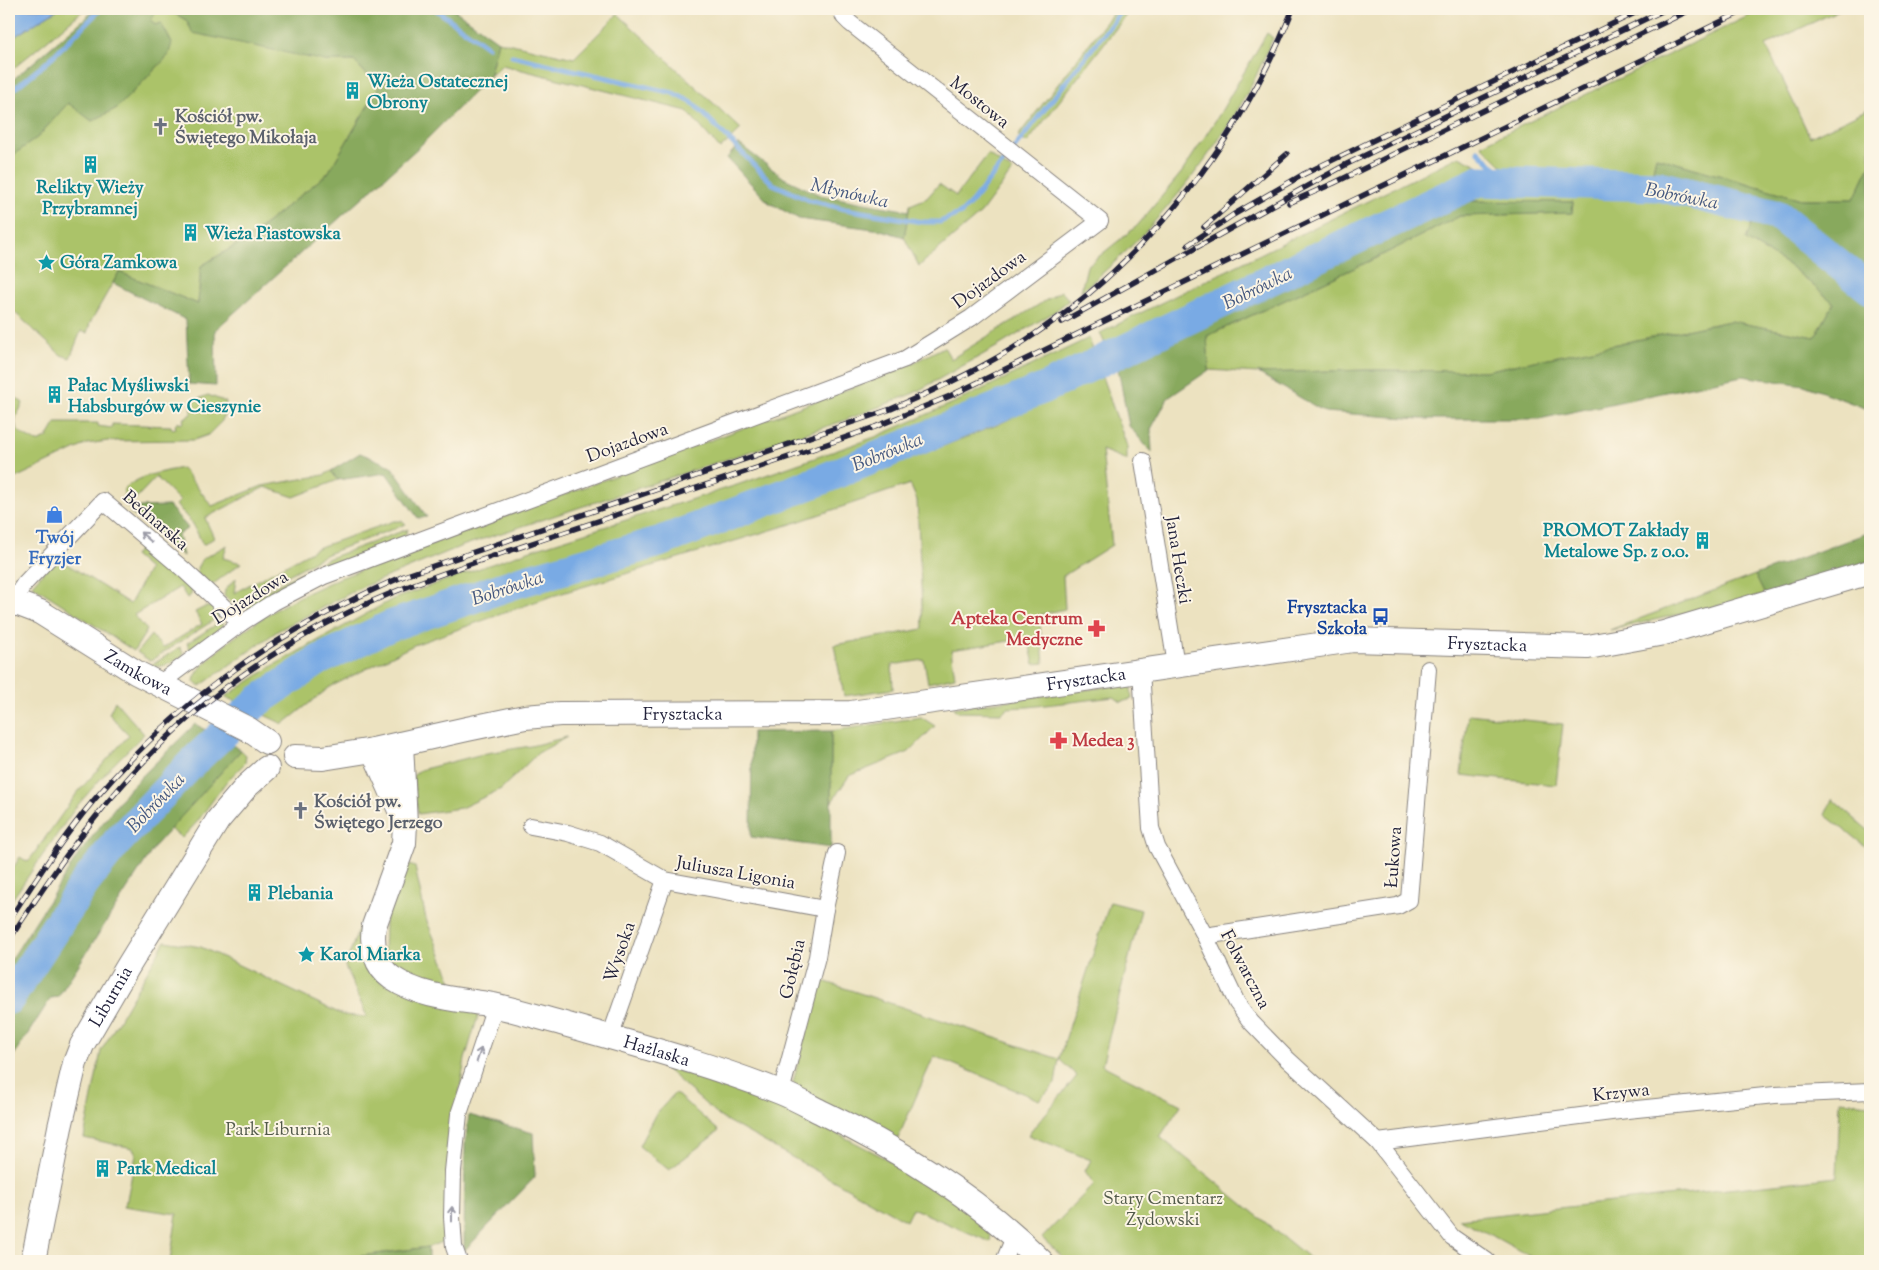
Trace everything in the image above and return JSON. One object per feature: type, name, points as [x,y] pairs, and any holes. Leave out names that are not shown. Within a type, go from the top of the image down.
[{"type":"street","name":"Mostowa","points":[[841,9],[844,17],[850,24],[1100,222]]},
{"type":"street","name":"Dojazdowa","points":[[159,684],[241,623],[274,602],[324,576],[905,359],[971,318],[1100,222]]},
{"type":"street","name":"Jana Heczki","points":[[1143,461],[1176,665]]},
{"type":"street","name":"Bednarska","points":[[10,604],[24,584],[103,500],[241,623]]},
{"type":"street","name":"Frysztacka","points":[[295,756],[323,758],[373,750],[467,728],[533,716],[560,714],[851,713],[911,706],[1141,670],[1353,640],[1588,647],[1664,633],[1870,572]]},
{"type":"street","name":"Zamkowa","points":[[10,604],[19,604],[40,612],[119,662],[258,735]]},
{"type":"street","name":"Łukowa","points":[[1205,936],[1398,906],[1410,900],[1428,669]]},
{"type":"street","name":"Folwarczna","points":[[1141,670],[1152,828],[1157,847],[1205,936],[1237,1003],[1251,1022],[1284,1056],[1378,1142],[1452,1237],[1487,1261]]},
{"type":"street","points":[[258,735],[289,739],[296,750],[293,764],[282,771],[274,771],[267,768],[262,758],[264,746],[258,735]]},
{"type":"street","name":"Hażlaska","points":[[402,744],[404,843],[374,926],[372,939],[378,962],[390,976],[412,989],[436,996],[494,1006],[668,1053],[781,1092],[852,1126],[918,1165],[1015,1236],[1041,1261]]},
{"type":"street","name":"Hażlaska","points":[[373,750],[405,823]]},
{"type":"street","name":"Liburnia","points":[[33,1261],[64,1109],[75,1063],[82,1045],[218,820],[247,786],[267,768]]},
{"type":"street","name":"Juliusza Ligonia","points":[[531,826],[568,833],[600,843],[665,880],[824,909]]},
{"type":"street","name":"Gołębia","points":[[781,1092],[817,957],[824,909],[837,853]]},
{"type":"street","name":"Wysoka","points":[[610,1037],[665,880]]},
{"type":"street","points":[[459,1261],[454,1247],[452,1218],[456,1132],[459,1114],[494,1006]]},
{"type":"street","name":"Krzywa","points":[[1378,1142],[1617,1112],[1775,1095],[1870,1091]]},
{"type":"street","points":[[1004,1261],[1015,1236]]},
{"type":"green space","points":[[58,9],[85,9],[9,72],[9,40]]},
{"type":"green space","points":[[96,9],[158,9],[151,20],[155,25],[161,23],[172,43],[168,56],[117,108],[92,121],[68,103],[38,137],[9,158],[9,83]]},
{"type":"green space","points":[[158,9],[166,9],[186,20],[325,61],[354,61],[379,87],[328,173],[248,238],[201,266],[198,304],[119,272],[90,323],[87,333],[81,331],[70,358],[61,355],[9,307],[9,158],[38,137],[68,102],[92,121],[117,108],[168,56],[161,23],[155,25],[151,20]]},
{"type":"green space","points":[[166,9],[453,9],[498,41],[489,77],[421,145],[215,330],[216,386],[189,384],[186,320],[113,283],[119,272],[198,304],[201,266],[248,238],[328,173],[379,87],[354,61],[325,61],[193,33],[186,20]]},
{"type":"green space","points":[[1116,9],[1131,9],[1027,143],[1018,136]]},
{"type":"green space","points":[[1763,9],[1841,9],[1766,45],[1810,137],[1870,108],[1870,165],[1854,199],[1801,199],[1656,157],[1652,175],[1508,172],[1481,145]]},
{"type":"green space","points":[[618,14],[741,129],[720,149],[687,111],[502,65],[489,77],[498,41],[574,58]]},
{"type":"green space","points":[[1267,33],[1273,38],[1249,90],[1196,172],[1129,249],[1081,291],[1087,266],[1137,226],[1182,172],[1219,115]]},
{"type":"green space","points":[[739,144],[784,178],[820,195],[909,211],[904,237],[881,230],[799,219],[768,202],[727,158]]},
{"type":"green space","points":[[988,154],[1012,171],[981,213],[919,266],[904,237],[910,205],[927,198],[939,184],[956,196]]},
{"type":"green space","points":[[1459,156],[1479,166],[1491,175],[1455,178],[1106,346],[1100,333]]},
{"type":"green space","points":[[1656,157],[1801,199],[1854,199],[1870,165],[1870,277],[1781,209],[1652,175]]},
{"type":"green space","points":[[1484,186],[1595,190],[1681,200],[1754,216],[1746,240],[1790,266],[1834,303],[1815,337],[1730,321],[1485,371],[1368,370],[1258,373],[1209,370],[1207,336],[1374,259],[1460,216],[1572,213],[1573,202],[1455,201]]},
{"type":"green space","points":[[1455,201],[1573,202],[1572,213],[1460,216],[1374,259],[1207,336],[1209,370],[1168,398],[1151,429],[1152,453],[1129,426],[1117,363]]},
{"type":"green space","points":[[1754,216],[1781,227],[1870,301],[1870,410],[1804,385],[1742,376],[1539,419],[1421,419],[1325,412],[1258,373],[1368,370],[1485,371],[1730,321],[1815,337],[1834,303],[1790,266],[1746,240]]},
{"type":"green space","points":[[1061,291],[1069,300],[1054,312],[1000,345],[914,393],[843,421],[462,546],[360,588],[279,630],[200,686],[194,682],[204,664],[241,632],[282,606],[337,579],[897,371],[944,347],[951,359]]},
{"type":"green space","points":[[1089,338],[1094,353],[1042,383],[853,462],[729,509],[478,584],[365,628],[302,662],[244,705],[225,697],[274,665],[393,599],[531,550],[737,485],[875,437],[960,400]]},
{"type":"green space","points":[[1101,374],[1127,446],[1127,460],[1102,450],[1112,545],[1063,576],[1065,609],[1039,615],[1044,663],[1034,664],[1028,638],[951,650],[955,677],[928,683],[924,660],[892,665],[893,689],[844,696],[834,645],[923,629],[917,500],[910,484],[791,524],[549,597],[414,645],[330,687],[283,724],[258,712],[318,667],[469,606],[862,478],[997,425]]},
{"type":"green space","points":[[9,392],[23,403],[15,420],[17,429],[37,442],[47,438],[56,423],[98,423],[98,426],[112,428],[112,424],[171,426],[172,429],[176,428],[175,425],[179,422],[180,424],[184,422],[183,419],[191,414],[192,401],[208,395],[226,402],[222,421],[208,435],[194,440],[108,441],[87,444],[9,481]]},
{"type":"green space","points":[[360,453],[391,466],[427,517],[418,518],[386,473],[338,480],[331,471]]},
{"type":"green space","points":[[182,468],[212,506],[262,486],[324,475],[331,471],[338,480],[294,497],[265,487],[205,518],[214,538],[203,545],[193,524],[176,505],[180,501],[156,477],[127,508],[124,498],[124,489],[137,480]]},
{"type":"green space","points":[[169,506],[188,528],[178,535],[183,556],[130,512],[140,507]]},
{"type":"green space","points":[[394,521],[403,521],[406,524],[327,554],[235,604],[224,596],[225,590],[236,578],[234,593],[317,548]]},
{"type":"green space","points":[[408,529],[404,537],[292,582],[256,605],[249,608],[243,607],[245,603],[260,594],[327,559]]},
{"type":"green space","points":[[1870,532],[1870,561],[1765,595],[1755,575]]},
{"type":"green space","points":[[227,545],[223,558],[241,563],[212,585],[198,575],[197,568],[202,559]]},
{"type":"green space","points":[[141,546],[189,585],[192,590],[191,595],[187,598],[180,587],[134,615],[147,630],[134,651],[32,585],[56,557],[130,604],[149,569],[134,556]]},
{"type":"green space","points":[[1755,575],[1765,595],[1610,630]]},
{"type":"green space","points":[[205,607],[212,607],[219,615],[150,661],[137,652],[151,635],[163,648],[202,624],[195,612]]},
{"type":"green space","points":[[222,621],[222,627],[190,650],[187,643]]},
{"type":"green space","points":[[180,647],[184,655],[180,658],[164,666],[150,666]]},
{"type":"green space","points":[[1128,684],[1131,689],[1132,699],[1121,702],[1114,697],[1007,708],[1002,713],[958,712],[953,708]]},
{"type":"green space","points":[[115,701],[144,734],[111,767],[76,807],[9,904],[9,875],[20,857],[28,862],[77,793],[129,735],[109,714]]},
{"type":"green space","points":[[1468,714],[1563,724],[1556,785],[1461,775]]},
{"type":"green space","points":[[921,717],[935,726],[909,752],[849,776],[831,803],[831,731]]},
{"type":"green space","points":[[195,724],[241,750],[155,846],[58,997],[51,998],[9,1063],[9,963],[78,855],[129,789]]},
{"type":"green space","points":[[831,731],[831,848],[751,837],[752,732]]},
{"type":"green space","points":[[567,737],[538,753],[501,789],[461,808],[418,814],[413,776],[420,770],[487,753],[531,746]]},
{"type":"green space","points":[[241,750],[246,755],[245,763],[226,782],[197,822],[182,838],[170,829]]},
{"type":"green space","points":[[1832,799],[1870,832],[1870,850],[1825,815]]},
{"type":"green space","points":[[407,864],[415,867],[426,919],[456,991],[426,986],[398,971],[384,956],[385,920]]},
{"type":"green space","name":"Stary Cmentarz Żydowski","points":[[1110,902],[1141,910],[1102,1065],[1181,1105],[1160,1137],[1313,1261],[1067,1261],[1042,1238],[1094,1184],[1085,1171],[1091,1160],[1028,1135],[1077,1076],[1059,1059]]},
{"type":"green space","name":"Park Liburnia","points":[[360,925],[363,959],[381,982],[479,1013],[465,1059],[449,1154],[449,1239],[429,1247],[347,1258],[346,1261],[170,1261],[177,1214],[123,1206],[127,1199],[136,1154],[133,1148],[84,1138],[101,1051],[165,941],[201,947],[343,1015],[367,1017],[345,966]]},
{"type":"green space","points":[[820,980],[1059,1059],[1055,1084],[1039,1100],[934,1056],[895,1145],[799,1091],[793,1082]]},
{"type":"green space","points":[[664,1067],[762,1095],[885,1158],[992,1224],[990,1242],[912,1208],[906,1221],[720,1117]]},
{"type":"green space","points":[[675,1093],[719,1131],[669,1170],[639,1146],[655,1115]]},
{"type":"green space","points":[[1840,1101],[1870,1104],[1870,1261],[1538,1261],[1459,1219],[1837,1177]]},
{"type":"green space","points":[[469,1115],[533,1133],[535,1177],[464,1251],[465,1145]]},
{"type":"green space","points":[[428,1247],[428,1261],[346,1261],[347,1258]]},
{"type":"water","points":[[9,9],[58,9],[9,40]]},
{"type":"waterway","name":"Młynówka","points":[[9,93],[46,63],[101,9]]},
{"type":"waterway","name":"Młynówka","points":[[435,9],[488,47]]},
{"type":"waterway","name":"Młynówka","points":[[512,56],[673,93],[693,103],[773,184],[809,200],[845,209],[922,222],[940,222],[961,213],[972,202],[1123,9]]},
{"type":"waterway","name":"Młynówka","points":[[1478,151],[1510,182]]},
{"type":"waterway","name":"Bobrówka","points":[[9,999],[84,884],[117,842],[194,761],[258,701],[319,660],[390,626],[519,582],[659,542],[816,482],[1047,387],[1479,181],[1659,186],[1779,216],[1870,289]]},
{"type":"railway","points":[[9,920],[71,829],[94,800],[162,728],[198,697],[236,669],[274,643],[315,619],[404,576],[891,409],[965,375],[1001,356],[1035,334],[1077,303],[1117,268],[1154,231],[1188,191],[1219,148],[1247,103],[1272,57],[1293,9]]},
{"type":"railway","points":[[1188,245],[1233,215],[1304,174],[1643,9]]},
{"type":"railway","points":[[1062,322],[1347,164],[1666,9]]},
{"type":"railway","points":[[1289,203],[1692,9]]},
{"type":"railway","points":[[9,940],[50,879],[93,821],[165,740],[192,715],[239,678],[314,630],[394,592],[436,576],[824,445],[875,427],[950,396],[1747,9]]},
{"type":"railway","points":[[1204,227],[1287,154]]},
{"type":"place","name":"Wieża Ostatecznej Obrony","points":[[353,91]]},
{"type":"place","name":"Kościół pw. Świętego Mikołaja","points":[[161,126]]},
{"type":"place","name":"Relikty Wieży Przybramnej","points":[[90,164]]},
{"type":"place","name":"Wieża Piastowska","points":[[191,233]]},
{"type":"place","name":"Góra Zamkowa","points":[[46,262]]},
{"type":"place","name":"Pałac Myśliwski Habsburgów w Cieszynie","points":[[54,395]]},
{"type":"place","name":"Twój Fryzjer","points":[[55,514]]},
{"type":"place","name":"PROMOT Zakłady Metalowe Sp. z o.o.","points":[[1703,540]]},
{"type":"place","name":"Frysztacka Szkoła","points":[[1381,617]]},
{"type":"place","name":"Apteka Centrum Medyczne","points":[[1097,628]]},
{"type":"place","name":"Medea 3","points":[[1058,740]]},
{"type":"place","name":"Kościół pw. Świętego Jerzego","points":[[300,811]]},
{"type":"place","name":"Plebania","points":[[254,893]]},
{"type":"place","name":"Karol Miarka","points":[[306,954]]},
{"type":"place","name":"Park Medical","points":[[103,1168]]}]
